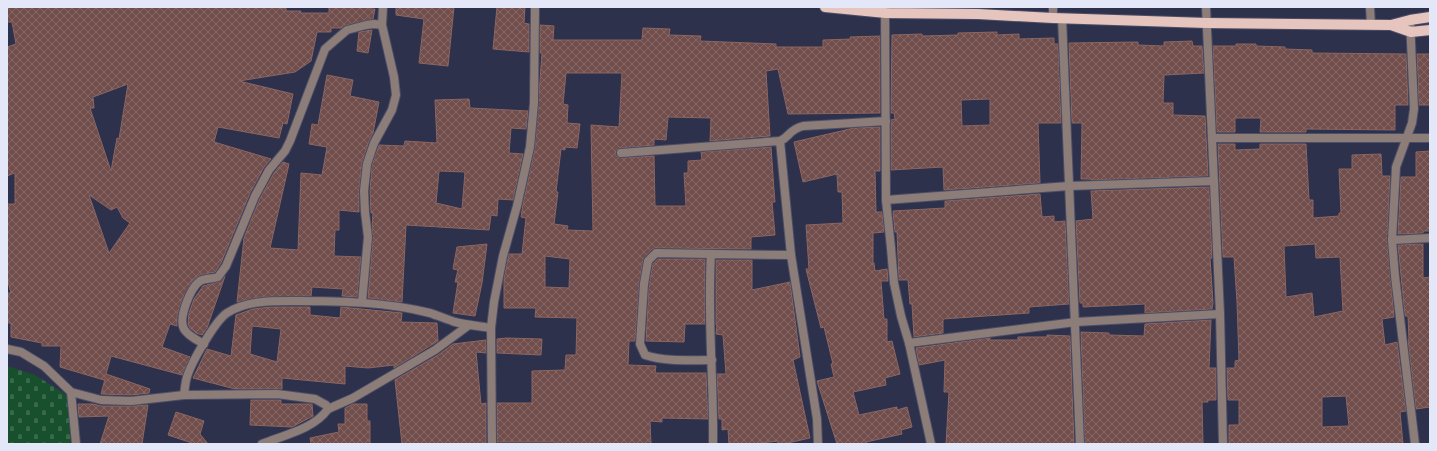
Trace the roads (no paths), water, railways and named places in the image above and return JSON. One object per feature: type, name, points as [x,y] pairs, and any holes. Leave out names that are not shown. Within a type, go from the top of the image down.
[{"type":"main road","points":[[825,7],[1058,18],[1206,23],[1391,25],[1430,17]]},
{"type":"main road","points":[[1391,25],[1411,32],[1430,30]]},
{"type":"street","points":[[362,302],[368,237],[364,191],[367,164],[374,143],[392,110],[396,94],[394,78],[382,25],[382,7]]},
{"type":"street","points":[[492,444],[491,328],[494,302],[503,256],[517,206],[530,147],[534,103],[535,7]]},
{"type":"street","points":[[1052,7],[1058,18],[1069,186],[1076,322],[1080,444]]},
{"type":"street","points":[[1206,7],[1220,314],[1223,444]]},
{"type":"street","points":[[1370,7],[1371,25]]},
{"type":"street","points":[[886,10],[886,200],[894,283],[931,444]]},
{"type":"street","points":[[1410,20],[1414,108],[1412,123],[1396,167],[1392,240],[1415,444]]},
{"type":"street","points":[[204,344],[190,336],[184,330],[182,325],[182,315],[186,302],[198,282],[218,278],[226,266],[255,196],[269,170],[285,151],[290,141],[326,48],[348,30],[366,25],[382,25]]},
{"type":"street","points":[[621,153],[780,141],[785,139],[790,132],[802,126],[886,121]]},
{"type":"street","points":[[1212,138],[1430,138]]},
{"type":"street","points":[[780,141],[791,255],[817,419],[818,444]]},
{"type":"street","points":[[886,200],[1069,186],[1214,181]]},
{"type":"street","points":[[1392,240],[1430,238]]},
{"type":"street","points":[[712,360],[672,359],[645,355],[640,344],[644,284],[648,261],[656,253],[791,255]]},
{"type":"street","points":[[711,254],[710,287],[714,407],[713,444]]},
{"type":"street","points":[[184,395],[186,377],[214,326],[225,314],[241,305],[256,302],[284,301],[362,302],[430,313],[469,325],[491,328]]},
{"type":"street","points":[[909,343],[1076,322],[1220,314]]},
{"type":"street","points":[[262,444],[283,437],[322,417],[328,409],[353,398],[435,350],[469,325]]},
{"type":"street","points":[[7,348],[21,352],[44,366],[71,392],[101,400],[131,401],[184,395],[277,394],[315,399],[326,405],[328,409]]},
{"type":"street","points":[[71,392],[76,444]]}]
